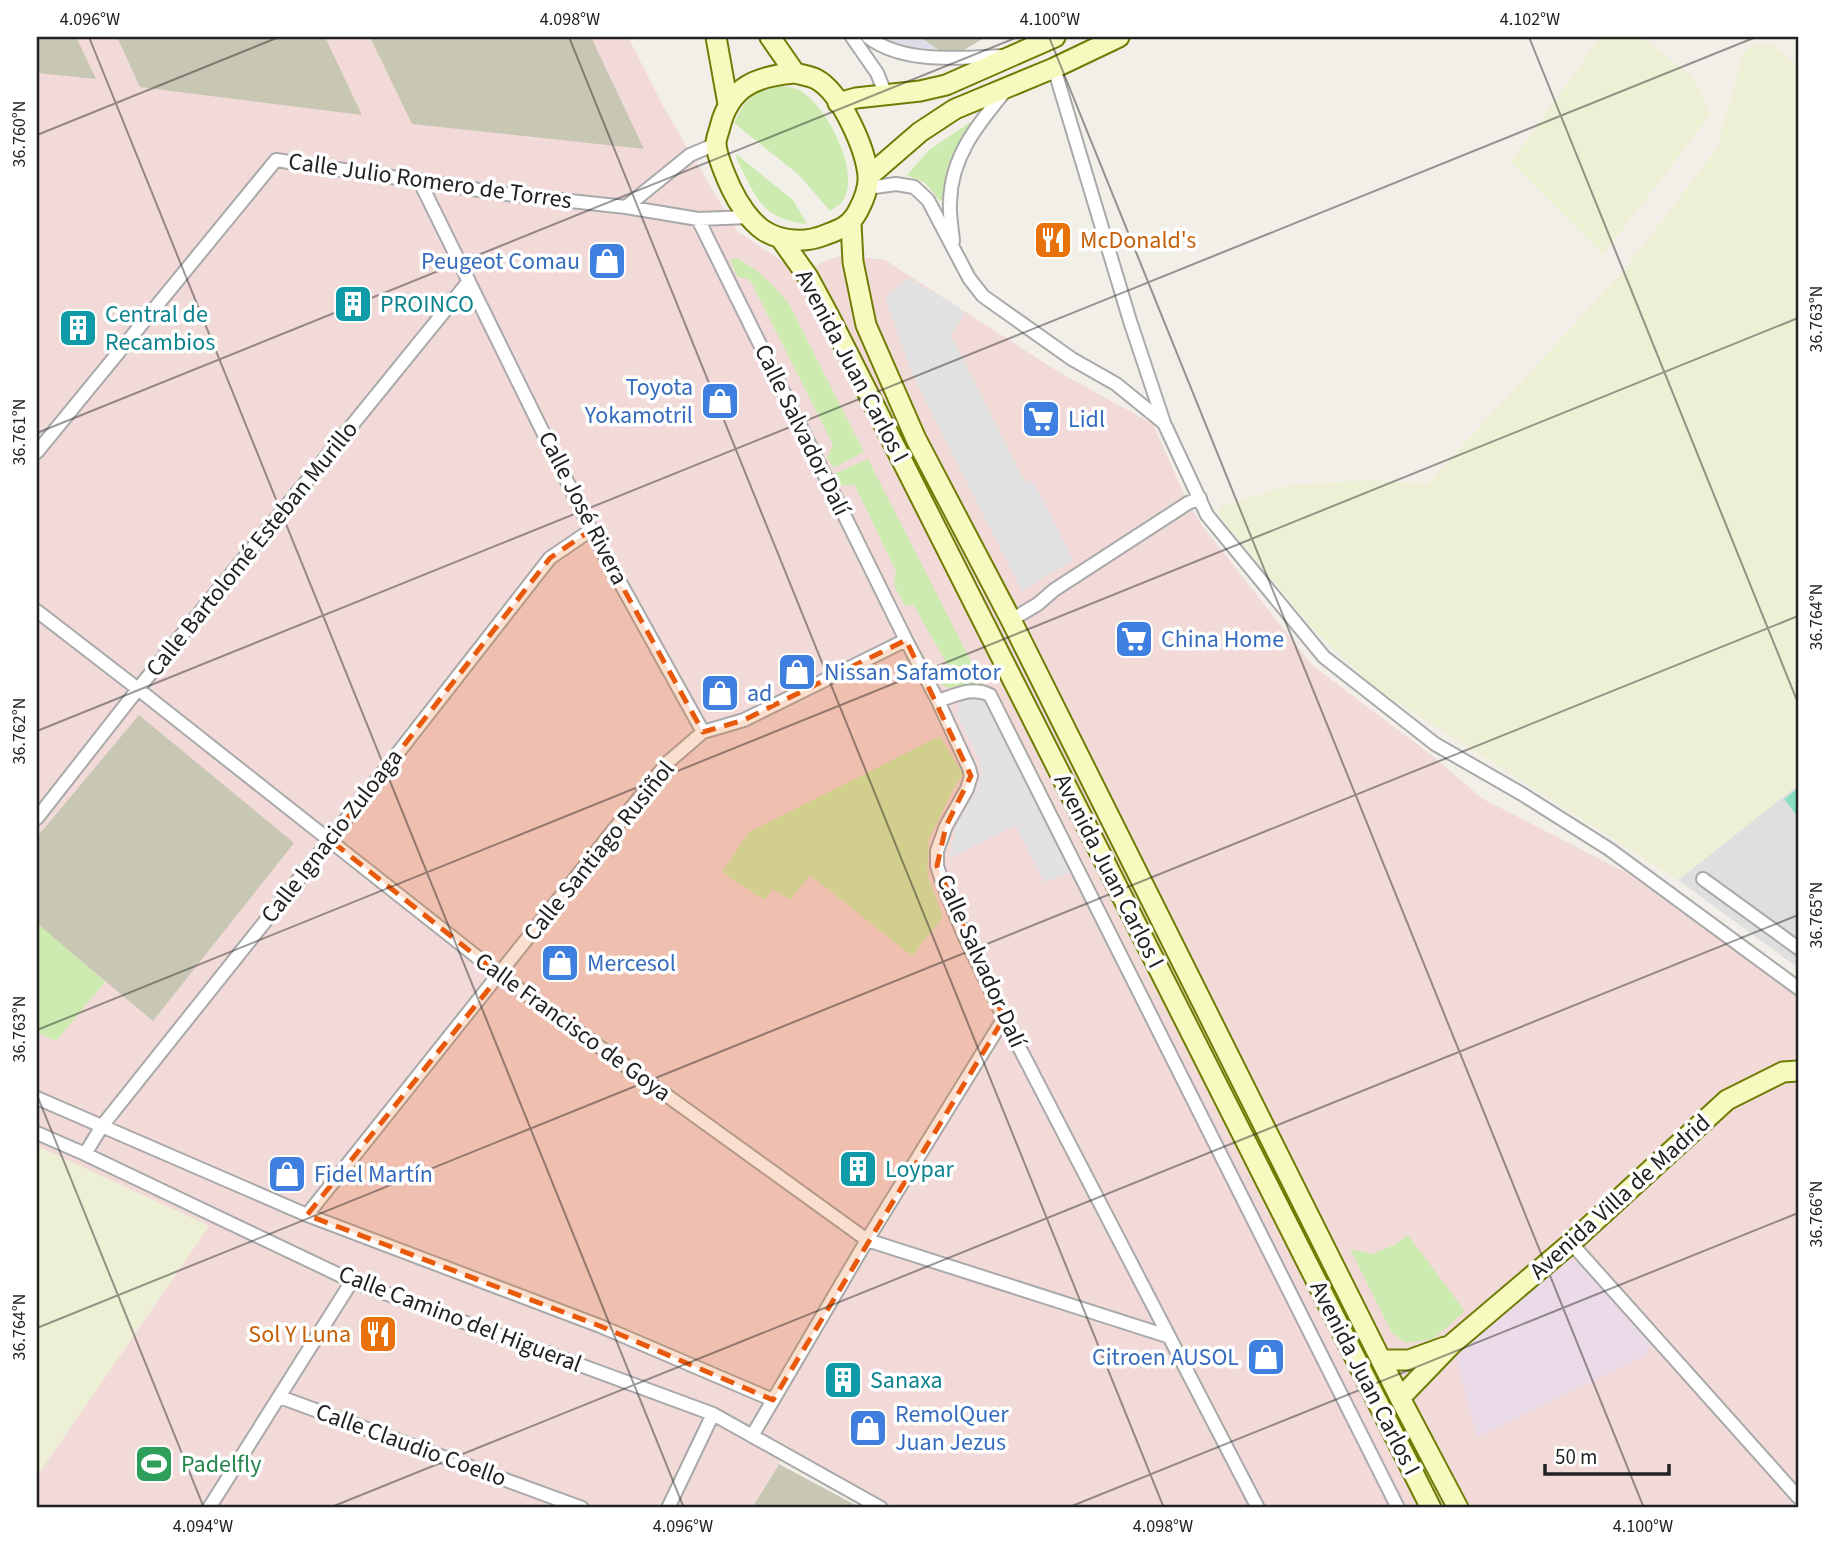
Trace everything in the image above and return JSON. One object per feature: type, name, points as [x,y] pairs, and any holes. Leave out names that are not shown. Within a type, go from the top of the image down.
[{"type":"street","points":[[716,37],[728,104]]},
{"type":"street","points":[[770,37],[795,73]]},
{"type":"street","points":[[852,37],[877,73],[886,95]]},
{"type":"street","points":[[868,37],[891,49],[920,56],[1013,56]]},
{"type":"street","points":[[838,103],[946,85],[1055,37]]},
{"type":"street","points":[[868,182],[920,132],[955,109],[1054,68],[1119,37]]},
{"type":"street","points":[[1054,68],[1130,321],[1164,423],[1207,514],[1324,657],[1435,744],[1522,794],[1609,849],[1798,988]]},
{"type":"street","points":[[795,73],[815,79],[826,87],[838,103],[852,124],[863,150],[868,182],[863,202],[851,223],[818,238],[799,240],[781,239],[762,230],[750,217],[736,200],[716,144],[721,120],[728,104],[742,89],[760,78],[795,73]]},
{"type":"street","points":[[954,248],[950,202],[954,175],[965,144],[1009,87]]},
{"type":"street","points":[[626,207],[690,155],[716,144]]},
{"type":"street","name":"Calle Julio Romero de Torres","points":[[37,452],[276,160],[698,219],[750,217]]},
{"type":"street","name":"Calle José Rivera","points":[[419,180],[591,530],[703,732]]},
{"type":"street","points":[[868,182],[914,187],[928,200],[969,278],[983,296],[1072,359],[1116,383],[1164,423]]},
{"type":"street","name":"Calle Salvador Dalí","points":[[698,219],[938,701],[971,776],[967,789],[946,825],[937,851],[937,866],[963,933],[1167,1336],[1258,1508]]},
{"type":"street","name":"Avenida Juan Carlos I","points":[[851,223],[853,262],[866,325],[916,439],[1011,620],[1400,1398],[1458,1508]]},
{"type":"street","name":"Avenida Juan Carlos I","points":[[781,239],[808,277],[829,316],[1431,1508]]},
{"type":"street","name":"Calle Bartolomé Esteban Murillo","points":[[37,818],[138,688],[469,281]]},
{"type":"street","points":[[1011,620],[1188,503],[1200,498]]},
{"type":"street","name":"Calle Ignacio Zuloaga","points":[[85,1154],[102,1126],[550,558],[591,530]]},
{"type":"street","name":"Calle Francisco de Goya","points":[[37,611],[499,975],[867,1240],[1167,1336]]},
{"type":"street","name":"Calle Santiago Rusiñol","points":[[307,1215],[667,763],[703,732],[744,720],[906,640]]},
{"type":"street","points":[[938,701],[965,692],[978,691],[990,695],[1398,1508]]},
{"type":"street","points":[[1703,879],[1798,948]]},
{"type":"street","points":[[752,1436],[867,1240],[1004,1018]]},
{"type":"street","name":"Avenida Villa de Madrid","points":[[1452,1344],[1571,1243],[1727,1100],[1783,1072],[1798,1071]]},
{"type":"street","name":"Calle Camino del Higueral","points":[[37,1098],[307,1215],[600,1326],[773,1400]]},
{"type":"street","name":"Calle Camino del Higueral","points":[[37,1133],[352,1281],[713,1414],[881,1508]]},
{"type":"street","points":[[1571,1243],[1798,1497]]},
{"type":"street","points":[[209,1508],[352,1281]]},
{"type":"street","points":[[1382,1360],[1409,1360],[1452,1344]]},
{"type":"street","points":[[1400,1398],[1452,1344]]},
{"type":"street","name":"Calle Claudio Coello","points":[[280,1397],[582,1508]]},
{"type":"street","points":[[668,1508],[713,1414]]},
{"type":"highlighted area","points":[[591,530],[703,732],[744,720],[906,640],[971,776],[946,826],[937,866],[1004,1018],[773,1400],[600,1326],[307,1215],[500,975],[330,840],[550,558]]},
{"type":"shaded area","points":[[37,37],[628,37],[664,108],[737,231],[786,264],[799,277],[821,263],[842,255],[885,260],[1057,371],[1153,424],[1188,503],[1204,528],[1312,665],[1430,754],[1483,799],[1625,872],[1798,994],[1798,1508],[898,1508],[787,1450],[752,1508],[37,1508],[37,1476],[209,1226],[37,1146]]},
{"type":"shaded area","points":[[37,37],[76,37],[96,79],[37,73]]},
{"type":"shaded area","points":[[117,37],[325,37],[362,115],[140,87]]},
{"type":"shaded area","points":[[370,37],[591,37],[644,149],[412,124]]},
{"type":"shaded area","points":[[871,37],[920,37],[950,58]]},
{"type":"shaded area","points":[[920,37],[986,37],[950,58]]},
{"type":"shaded area","points":[[1600,37],[1641,37],[1693,77],[1711,114],[1603,255],[1511,162]]},
{"type":"shaded area","points":[[1755,44],[1773,45],[1798,66],[1798,785],[1678,880],[1375,688],[1313,629],[1220,517],[1221,507],[1288,485],[1371,480],[1427,484],[1624,270],[1717,148],[1744,52]]},
{"type":"shaded area","points":[[908,278],[957,306],[964,314],[951,335],[1026,484],[1032,480],[1073,560],[1022,591],[913,376],[885,298]]},
{"type":"shaded area","points":[[965,698],[977,698],[986,702],[1070,873],[1045,882],[1015,825],[949,859],[957,824],[977,790],[981,773],[980,762],[956,713]]},
{"type":"shaded area","points":[[139,715],[294,843],[153,1021],[37,924],[37,837]]},
{"type":"shaded area","points":[[1798,785],[1798,968],[1678,880]]},
{"type":"shaded area","points":[[37,1146],[209,1226],[37,1476]]},
{"type":"shaded area","points":[[1563,1260],[1579,1262],[1649,1340],[1650,1346],[1646,1355],[1477,1437],[1456,1356]]},
{"type":"shaded area","points":[[779,1464],[861,1508],[752,1508]]},
{"type":"green space","points":[[780,86],[799,90],[811,99],[838,141],[848,173],[847,188],[843,201],[830,211],[799,175],[734,123],[743,106],[755,93]]},
{"type":"green space","points":[[970,122],[954,160],[946,199],[940,201],[925,183],[907,175],[929,150]]},
{"type":"green space","points":[[736,154],[793,200],[807,224],[779,217],[762,204],[749,185]]},
{"type":"green space","points":[[737,258],[766,278],[789,304],[864,452],[834,468],[827,458],[833,445],[750,280],[737,276],[730,260]]},
{"type":"green space","points":[[868,459],[984,687],[963,685],[949,688],[942,685],[940,676],[947,664],[913,604],[905,606],[894,585],[896,571],[854,484],[841,486],[834,474]]},
{"type":"green space","points":[[940,736],[963,774],[929,839],[927,874],[943,917],[912,956],[810,875],[790,900],[773,889],[764,900],[722,872],[749,832]]},
{"type":"green space","points":[[1798,788],[1798,817],[1784,799]]},
{"type":"green space","points":[[37,923],[105,982],[56,1041],[37,1032]]},
{"type":"green space","points":[[1408,1235],[1465,1311],[1433,1339],[1406,1343],[1392,1333],[1350,1249],[1373,1254],[1394,1245]]},
{"type":"place","name":"McDonald's","points":[[1053,240]]},
{"type":"place","name":"Peugeot Comau","points":[[607,261]]},
{"type":"place","name":"PROINCO","points":[[353,304]]},
{"type":"place","name":"Central de Recambios","points":[[78,328]]},
{"type":"place","name":"Toyota Yokamotril","points":[[720,401]]},
{"type":"place","name":"Lidl","points":[[1041,419]]},
{"type":"place","name":"China Home","points":[[1134,639]]},
{"type":"place","name":"Nissan Safamotor","points":[[797,672]]},
{"type":"place","name":"ad","points":[[720,693]]},
{"type":"place","name":"Mercesol","points":[[560,963]]},
{"type":"place","name":"Loypar","points":[[858,1169]]},
{"type":"place","name":"Fidel Martín","points":[[287,1174]]},
{"type":"place","name":"Sol Y Luna","points":[[378,1334]]},
{"type":"place","name":"Citroen AUSOL","points":[[1266,1357]]},
{"type":"place","name":"Sanaxa","points":[[843,1380]]},
{"type":"place","name":"RemolQuer Juan Jezus","points":[[868,1428]]},
{"type":"place","name":"Padelfly","points":[[154,1464]]}]
